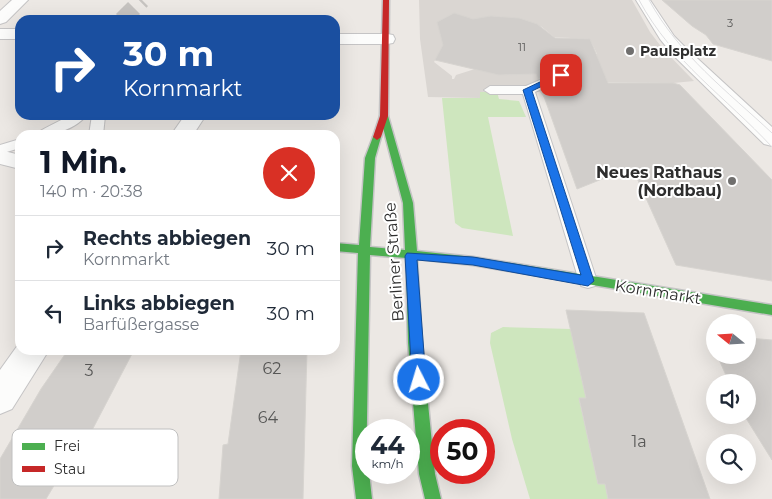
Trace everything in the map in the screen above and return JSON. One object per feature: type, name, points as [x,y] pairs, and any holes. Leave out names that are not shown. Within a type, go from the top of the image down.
[{"type":"main road","name":"Berliner Straße","points":[[386,0],[384,116],[408,203],[415,310],[415,343],[427,474],[433,499]]},
{"type":"main road","name":"Berliner Straße","points":[[364,499],[360,466],[364,250],[370,158],[384,116]]},
{"type":"main road","name":"Kornmarkt","points":[[340,248],[473,261],[772,310]]},
{"type":"street","points":[[0,19],[21,0]]},
{"type":"street","points":[[643,0],[668,39],[703,76],[772,139]]},
{"type":"street","points":[[0,34],[15,34]]},
{"type":"street","points":[[340,39],[386,39]]},
{"type":"street","points":[[0,157],[15,161]]},
{"type":"street","points":[[0,398],[30,355]]},
{"type":"lane","points":[[490,90],[528,90],[561,75]]},
{"type":"lane","points":[[528,90],[588,281]]},
{"type":"lane","points":[[54,130],[72,120]]},
{"type":"lane","points":[[0,150],[15,145]]},
{"type":"green space","points":[[480,92],[497,92],[499,99],[519,101],[526,117],[488,117],[513,236],[462,228],[455,223],[442,98],[480,98]]},
{"type":"green space","points":[[503,327],[571,329],[586,398],[579,399],[598,484],[605,484],[608,499],[530,499],[512,439],[490,343],[491,333]]},
{"type":"shaded area","name":"Paulsplatz","points":[[419,0],[632,0],[650,32],[663,49],[694,81],[673,83],[577,82],[545,99],[540,92],[528,90],[480,92],[480,98],[428,97],[420,39]],"holes":[[[452,14],[473,19],[498,16],[527,21],[542,27],[554,37],[590,39],[597,54],[530,74],[504,75],[475,69],[456,75],[452,79],[452,76],[434,62],[454,29],[437,22]]]},
{"type":"building","points":[[662,0],[772,0],[772,61],[713,44],[706,35],[692,26]]},
{"type":"building","points":[[454,13],[473,19],[491,16],[519,18],[537,24],[555,38],[590,39],[608,83],[673,83],[680,85],[772,180],[772,281],[676,265],[632,167],[577,189],[542,91],[566,80],[568,73],[560,69],[538,79],[536,74],[499,75],[435,60],[443,45],[437,22]]},
{"type":"building","points":[[566,310],[644,313],[710,499],[608,499],[605,484],[598,484],[579,398],[586,398]]},
{"type":"building","points":[[756,339],[772,340],[772,460],[750,424],[756,424],[756,374],[725,374],[721,364],[756,364]]},
{"type":"building","points":[[65,355],[131,355],[93,429],[18,429],[41,389]]},
{"type":"building","points":[[240,355],[307,355],[303,499],[219,499],[223,445],[228,444]]},
{"type":"building","points":[[12,439],[12,486],[54,486],[46,499],[0,499],[0,459]]},
{"type":"tunnel","points":[[127,15],[142,0]]},
{"type":"tram line","points":[[639,0],[653,22],[684,61],[772,147]]},
{"type":"tram line","points":[[649,0],[661,20],[689,55],[772,133]]},
{"type":"traffic: fast","points":[[384,116],[408,203],[415,310],[415,343],[427,474],[433,499]]},
{"type":"traffic: fast","points":[[364,499],[360,466],[364,250],[370,158],[377,137]]},
{"type":"traffic: fast","points":[[340,248],[473,261],[772,310]]},
{"type":"traffic: jam","points":[[377,137],[384,116],[386,0]]},
{"type":"place","name":"Paulsplatz","points":[[630,51]]},
{"type":"place","name":"Neues Rathaus (Nordbau)","points":[[732,181]]},
{"type":"route","points":[[419,380],[415,343],[415,310],[411,256],[473,261],[588,281],[528,90],[561,75]]}]
